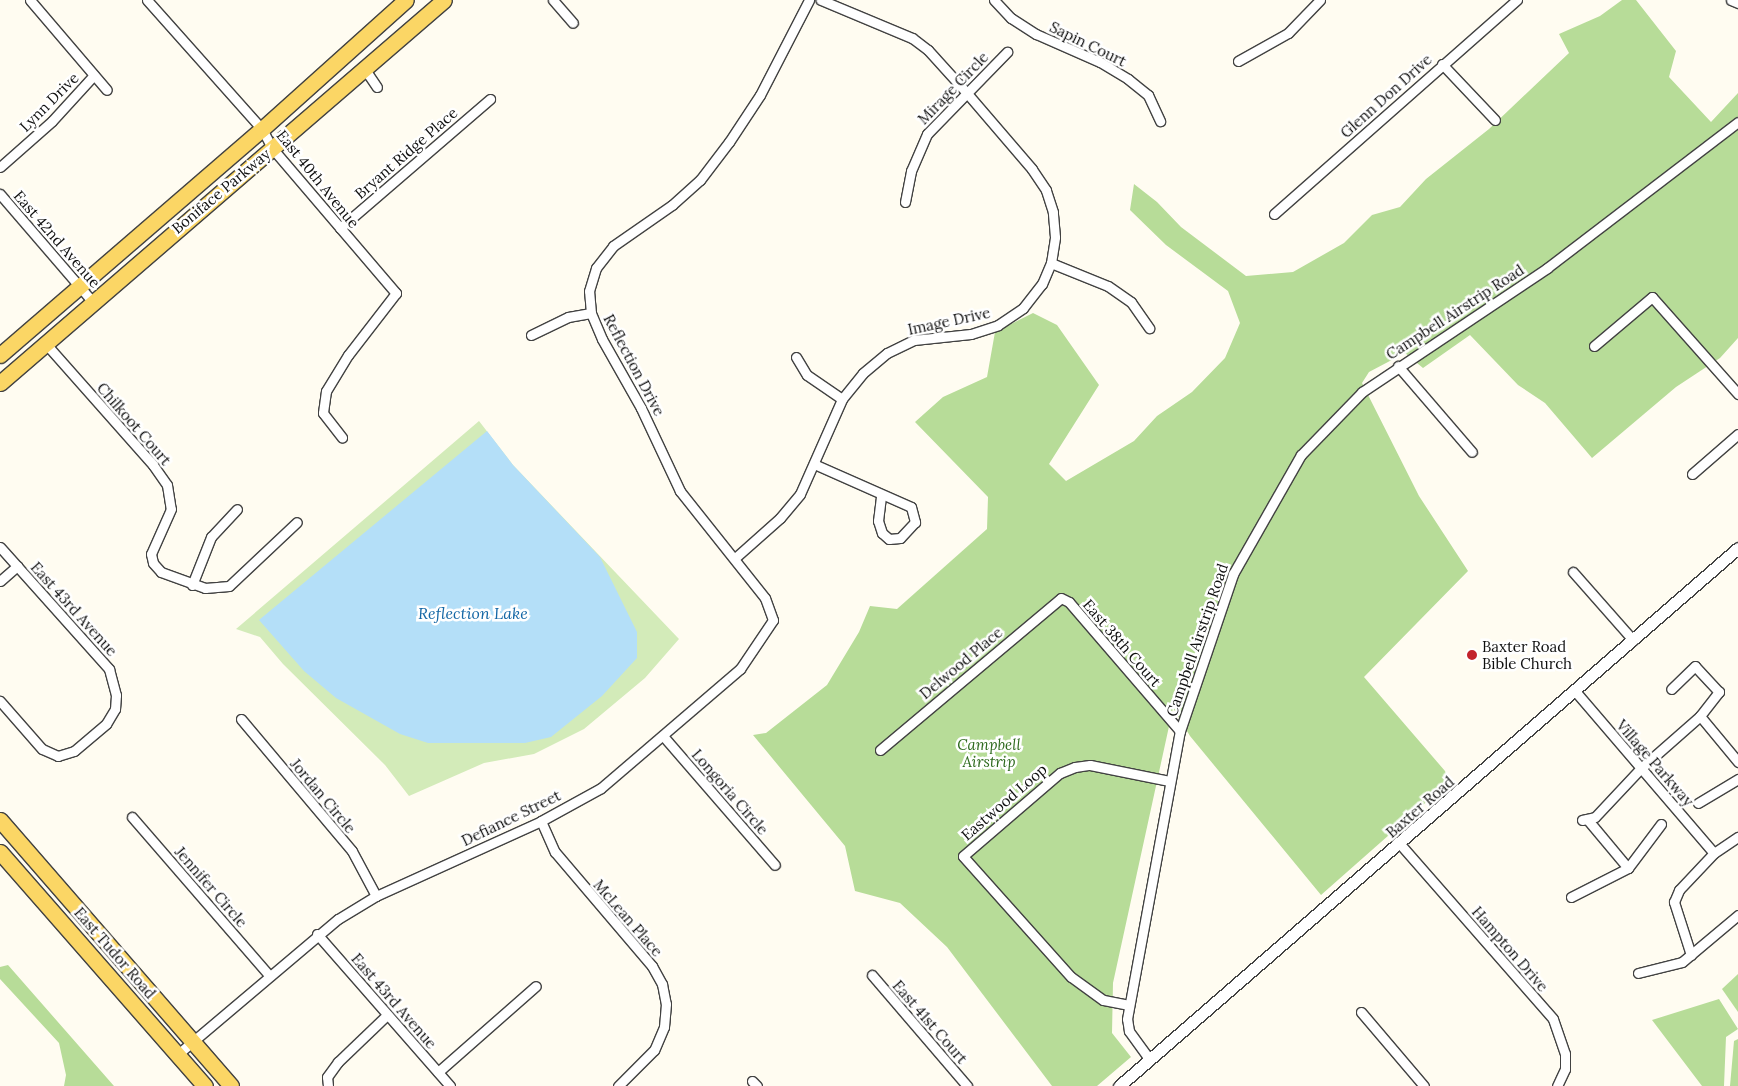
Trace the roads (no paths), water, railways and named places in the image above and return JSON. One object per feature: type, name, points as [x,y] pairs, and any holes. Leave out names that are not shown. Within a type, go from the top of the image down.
[{"type":"main road","name":"Boniface Parkway","points":[[0,355],[262,129],[406,0]]},
{"type":"main road","name":"Boniface Parkway","points":[[0,383],[444,0]]},
{"type":"main road","name":"East Tudor Road","points":[[0,820],[231,1086]]},
{"type":"main road","name":"East Tudor Road","points":[[0,852],[205,1086]]},
{"type":"street","points":[[30,0],[107,90]]},
{"type":"street","name":"East 40th Avenue","points":[[147,0],[262,129],[272,148],[396,293],[348,355],[326,391],[323,413],[342,437]]},
{"type":"street","points":[[553,0],[573,23]]},
{"type":"street","name":"Reflection Drive","points":[[735,558],[680,491],[641,408],[591,313],[589,291],[596,268],[613,246],[672,205],[700,180],[760,95],[808,0]]},
{"type":"street","name":"Image Drive","points":[[735,558],[780,518],[800,494],[842,399],[863,372],[887,352],[914,340],[971,334],[998,325],[1023,308],[1042,284],[1051,263],[1055,237],[1054,212],[1046,190],[1032,169],[966,92],[928,50],[912,38],[821,0]]},
{"type":"street","name":"Sapin Court","points":[[994,0],[1011,18],[1036,34],[1100,62],[1128,79],[1148,95],[1160,121]]},
{"type":"street","points":[[1238,62],[1288,33],[1320,0]]},
{"type":"street","name":"Glenn Don Drive","points":[[1274,214],[1442,64],[1517,0]]},
{"type":"street","points":[[1731,0],[1738,3]]},
{"type":"street","name":"Mirage Circle","points":[[905,202],[911,171],[927,134],[1007,52]]},
{"type":"street","points":[[1442,64],[1495,120]]},
{"type":"street","points":[[364,68],[377,87]]},
{"type":"street","name":"Lynn Drive","points":[[0,166],[52,121],[94,75]]},
{"type":"street","name":"Bryant Ridge Place","points":[[340,228],[490,99]]},
{"type":"street","name":"Campbell Airstrip Road","points":[[1150,1060],[1129,1031],[1129,1005],[1180,731],[1232,574],[1301,455],[1362,392],[1398,366],[1547,268],[1738,122]]},
{"type":"street","name":"East 42nd Avenue","points":[[0,194],[93,302]]},
{"type":"street","points":[[1051,263],[1108,286],[1131,302],[1149,328]]},
{"type":"street","points":[[1594,346],[1652,297],[1738,394]]},
{"type":"street","points":[[532,335],[568,318],[591,313]]},
{"type":"street","name":"Chilkoot Court","points":[[46,344],[164,481],[171,507],[152,547],[152,562],[168,577],[192,585],[212,588],[232,584],[297,522]]},
{"type":"street","points":[[796,357],[807,374],[842,399]]},
{"type":"street","points":[[1398,366],[1472,452]]},
{"type":"street","points":[[1692,474],[1738,434]]},
{"type":"street","points":[[814,464],[911,507],[915,515],[909,531],[900,538],[889,539],[882,533],[878,521],[881,495]]},
{"type":"street","points":[[192,585],[211,537],[237,509]]},
{"type":"street","name":"East 43rd Avenue","points":[[0,547],[109,669],[116,695],[114,709],[106,724],[74,751],[58,756],[42,749],[0,701]]},
{"type":"street","name":"Baxter Road","points":[[1119,1086],[1400,844],[1738,548]]},
{"type":"street","name":"Defiance Street","points":[[178,1054],[317,934],[376,896],[541,820],[601,788],[664,737],[740,669],[773,620],[765,598],[735,558]]},
{"type":"street","points":[[0,581],[17,566]]},
{"type":"street","points":[[1573,572],[1633,640]]},
{"type":"street","name":"East 38th Court","points":[[1061,598],[1069,602],[1180,731]]},
{"type":"street","name":"Delwood Place","points":[[880,750],[1061,598]]},
{"type":"street","points":[[1628,868],[1585,819],[1595,817],[1641,768],[1700,716],[1719,692],[1701,670],[1695,666],[1671,689]]},
{"type":"street","name":"Village Parkway","points":[[1575,691],[1714,853]]},
{"type":"street","points":[[1700,716],[1738,762]]},
{"type":"street","name":"Jordan Circle","points":[[241,719],[352,851],[376,896]]},
{"type":"street","name":"Longoria Circle","points":[[664,737],[775,865]]},
{"type":"street","name":"Eastwood Loop","points":[[1129,1005],[1103,1000],[1078,984],[964,856],[1060,773],[1075,767],[1090,764],[1170,781]]},
{"type":"street","points":[[1698,803],[1738,779]]},
{"type":"street","name":"Jennifer Circle","points":[[132,817],[269,975]]},
{"type":"street","name":"McLean Place","points":[[541,820],[563,863],[652,966],[662,984],[666,1004],[664,1027],[654,1050],[618,1086]]},
{"type":"street","points":[[1571,897],[1628,868],[1661,824]]},
{"type":"street","points":[[1691,955],[1674,902],[1689,876],[1714,853],[1738,837]]},
{"type":"street","name":"Hampton Drive","points":[[1400,844],[1553,1019],[1566,1054],[1565,1069],[1557,1086]]},
{"type":"street","points":[[1638,973],[1682,962],[1738,916]]},
{"type":"street","name":"East 43rd Avenue","points":[[317,934],[450,1086]]},
{"type":"street","name":"East 41st Court","points":[[872,975],[967,1086]]},
{"type":"street","points":[[438,1072],[536,986]]},
{"type":"street","points":[[1361,1012],[1424,1086]]},
{"type":"street","points":[[328,1086],[328,1077],[338,1062],[387,1015]]},
{"type":"water","name":"Reflection Lake","points":[[487,431],[513,465],[600,557],[637,632],[637,658],[602,696],[551,737],[525,743],[428,743],[400,734],[336,698],[304,671],[259,620]]},
{"type":"place","name":"Baxter Road Bible Church","points":[[1472,655]]},
{"type":"park label","name":"Campbell Airstrip","points":[[989,752]]}]
